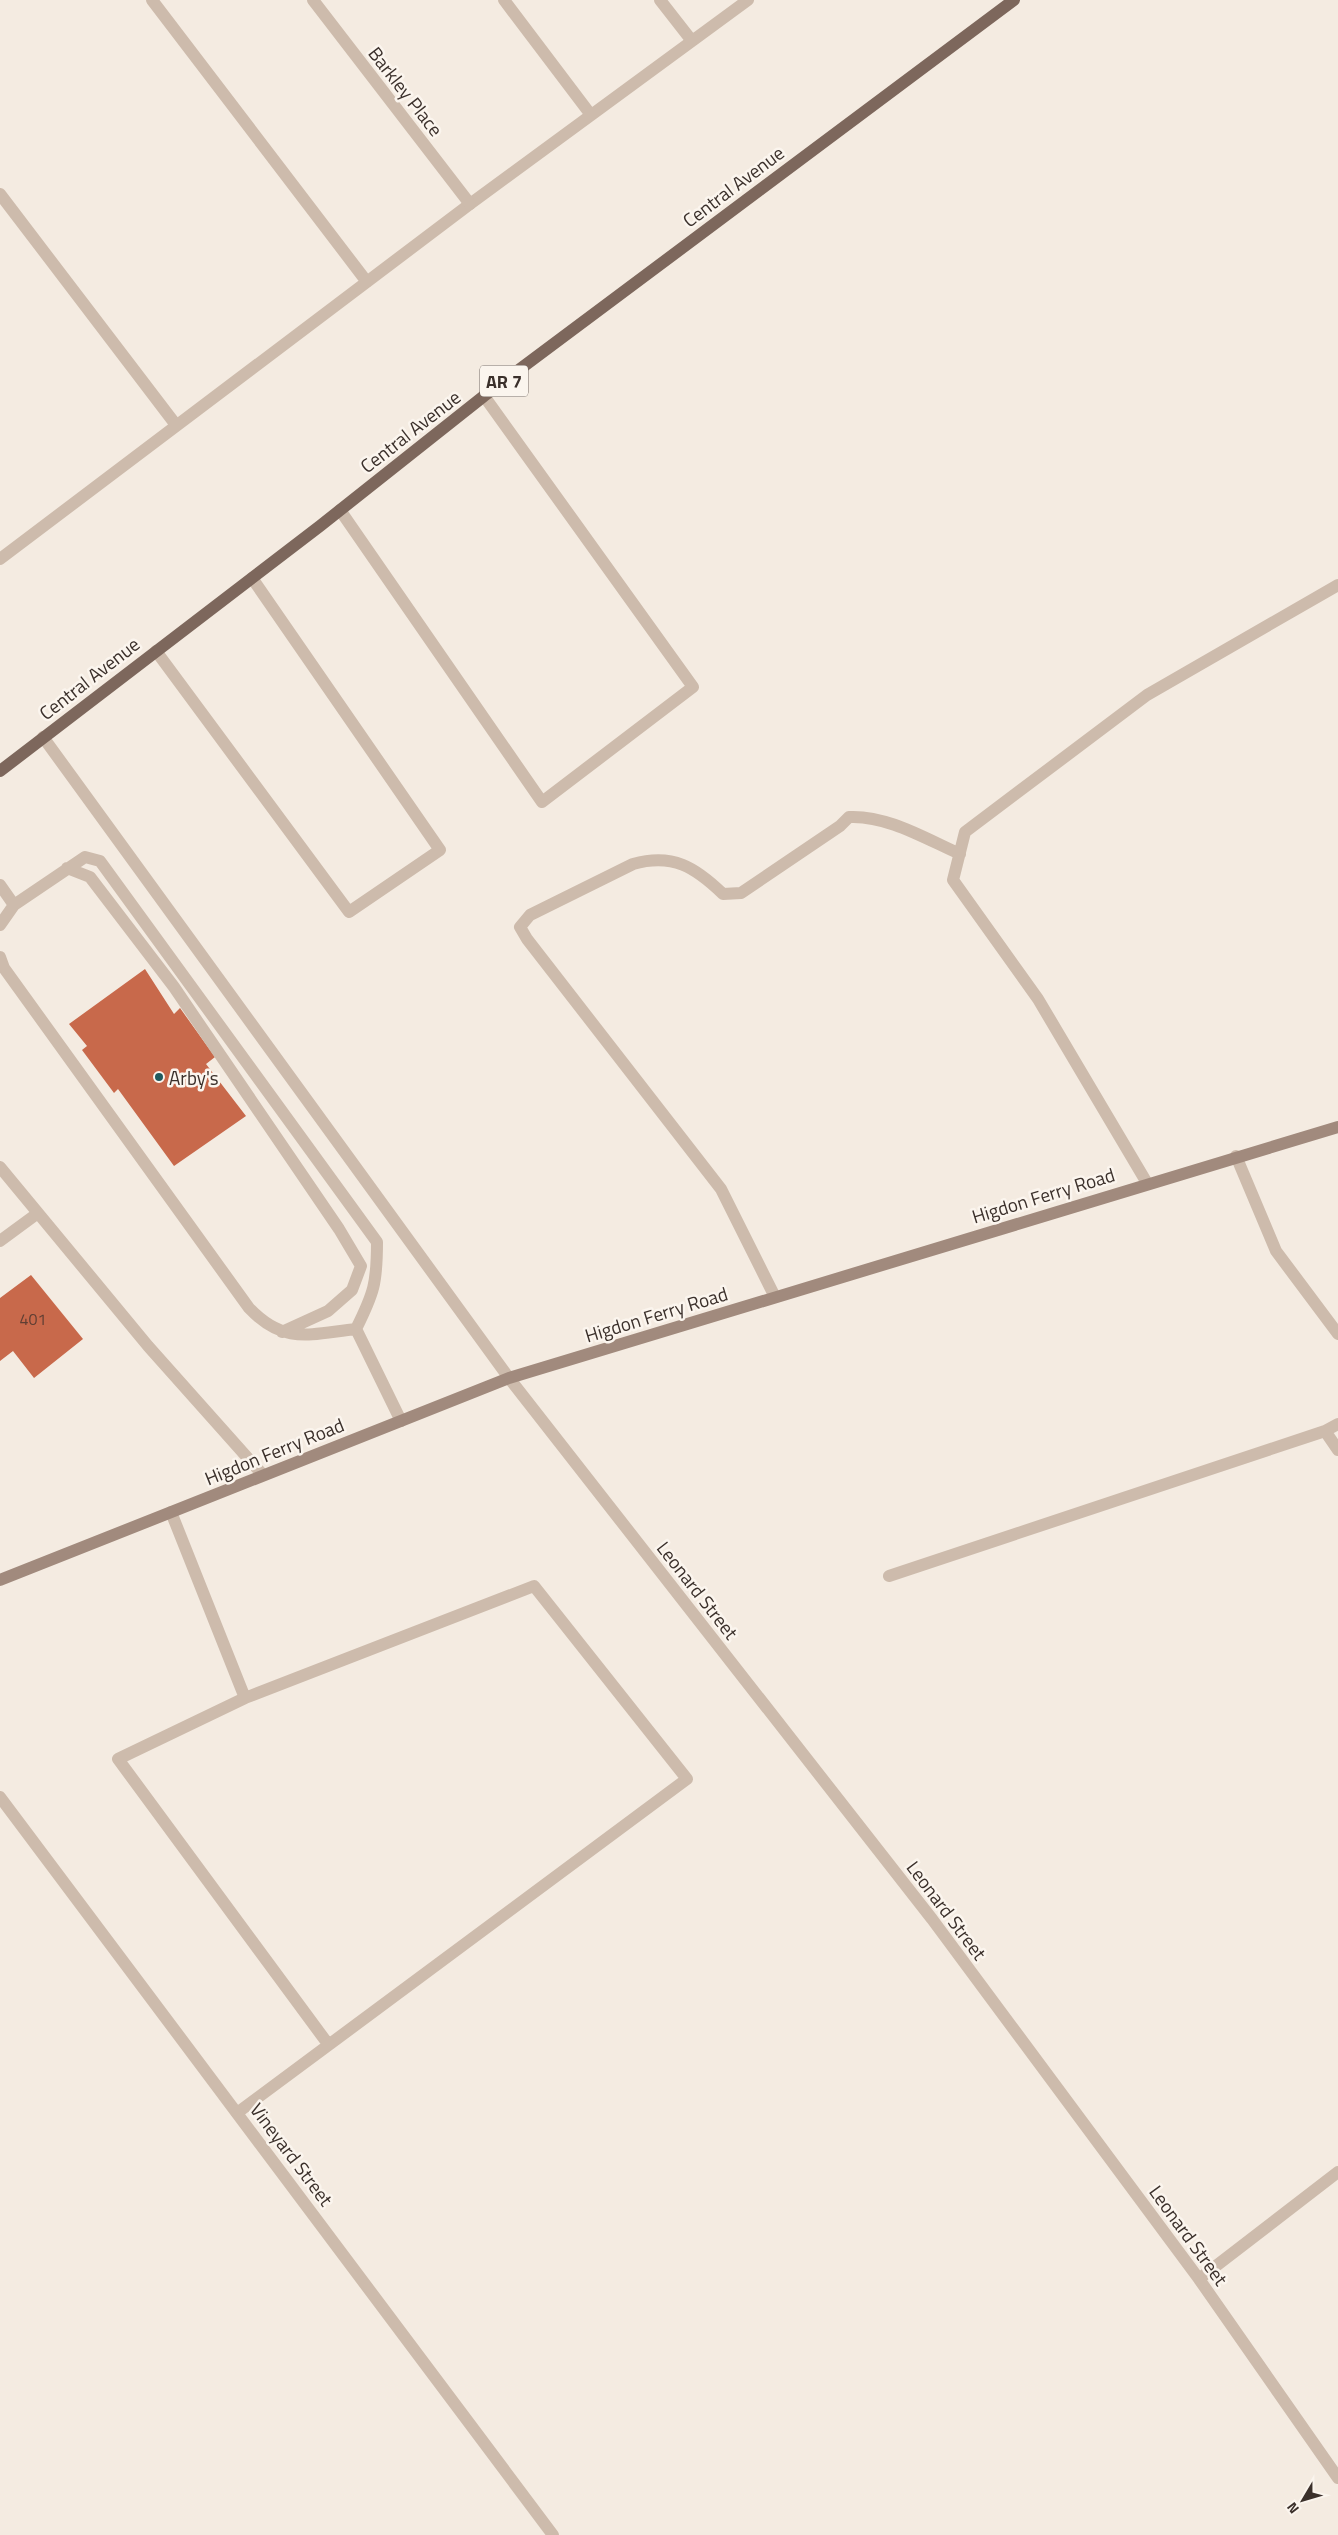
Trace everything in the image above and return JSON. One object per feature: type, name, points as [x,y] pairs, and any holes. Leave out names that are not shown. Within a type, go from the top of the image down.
[{"type":"main road","name":"Central Avenue","points":[[0,771],[340,510],[484,396],[1014,0]]},
{"type":"main road","name":"Higdon Ferry Road","points":[[0,1580],[509,1378],[1236,1156],[1338,1127]]},
{"type":"street","points":[[152,0],[367,282]]},
{"type":"street","name":"Barkley Place","points":[[312,0],[470,204]]},
{"type":"street","points":[[504,0],[591,115]]},
{"type":"street","points":[[660,0],[692,41]]},
{"type":"street","points":[[0,559],[470,204],[748,0]]},
{"type":"street","points":[[0,194],[176,425]]},
{"type":"street","points":[[340,510],[542,802],[693,686],[484,396]]},
{"type":"street","points":[[156,651],[349,912],[440,850],[252,578]]},
{"type":"street","points":[[1147,1183],[1038,1000],[953,880],[965,832],[1147,695],[1338,585]]},
{"type":"street","name":"Leonard Street","points":[[43,737],[509,1378],[932,1919],[1199,2279],[1338,2478]]},
{"type":"street","points":[[775,1297],[721,1189],[527,939],[520,927],[530,915],[633,864],[649,860],[675,861],[701,873],[723,894],[741,893],[840,826],[849,817],[865,816],[909,831],[960,854]]},
{"type":"street","points":[[0,925],[14,905],[67,868],[85,857],[100,861],[377,1242],[377,1274],[374,1293],[356,1329]]},
{"type":"street","points":[[67,868],[90,877],[174,987],[339,1229],[361,1266],[352,1290],[328,1311],[282,1332]]},
{"type":"street","points":[[0,885],[14,905]]},
{"type":"street","points":[[0,957],[4,968],[249,1308],[264,1324],[282,1332],[301,1335],[356,1329]]},
{"type":"street","points":[[1236,1156],[1276,1251],[1338,1334]]},
{"type":"street","points":[[0,1167],[148,1346],[263,1475]]},
{"type":"street","points":[[0,1241],[38,1213]]},
{"type":"street","points":[[356,1329],[401,1421]]},
{"type":"street","points":[[889,1576],[1325,1431],[1338,1424]]},
{"type":"street","points":[[1325,1431],[1338,1450]]},
{"type":"street","points":[[171,1512],[245,1698]]},
{"type":"street","points":[[237,2113],[687,1779],[534,1586],[245,1698],[118,1759],[328,2044]]},
{"type":"street","name":"Vineyard Street","points":[[0,1796],[553,2535]]},
{"type":"street","points":[[1199,2279],[1338,2172]]},
{"type":"building","name":"Arby's","points":[[145,969],[174,1014],[180,1008],[215,1057],[206,1064],[246,1116],[174,1166],[118,1089],[114,1093],[82,1050],[87,1046],[69,1024]]},
{"type":"building","points":[[31,1275],[83,1339],[34,1378],[13,1351],[0,1361],[0,1298]]},
{"type":"place","name":"Arby's","points":[[159,1077]]}]
